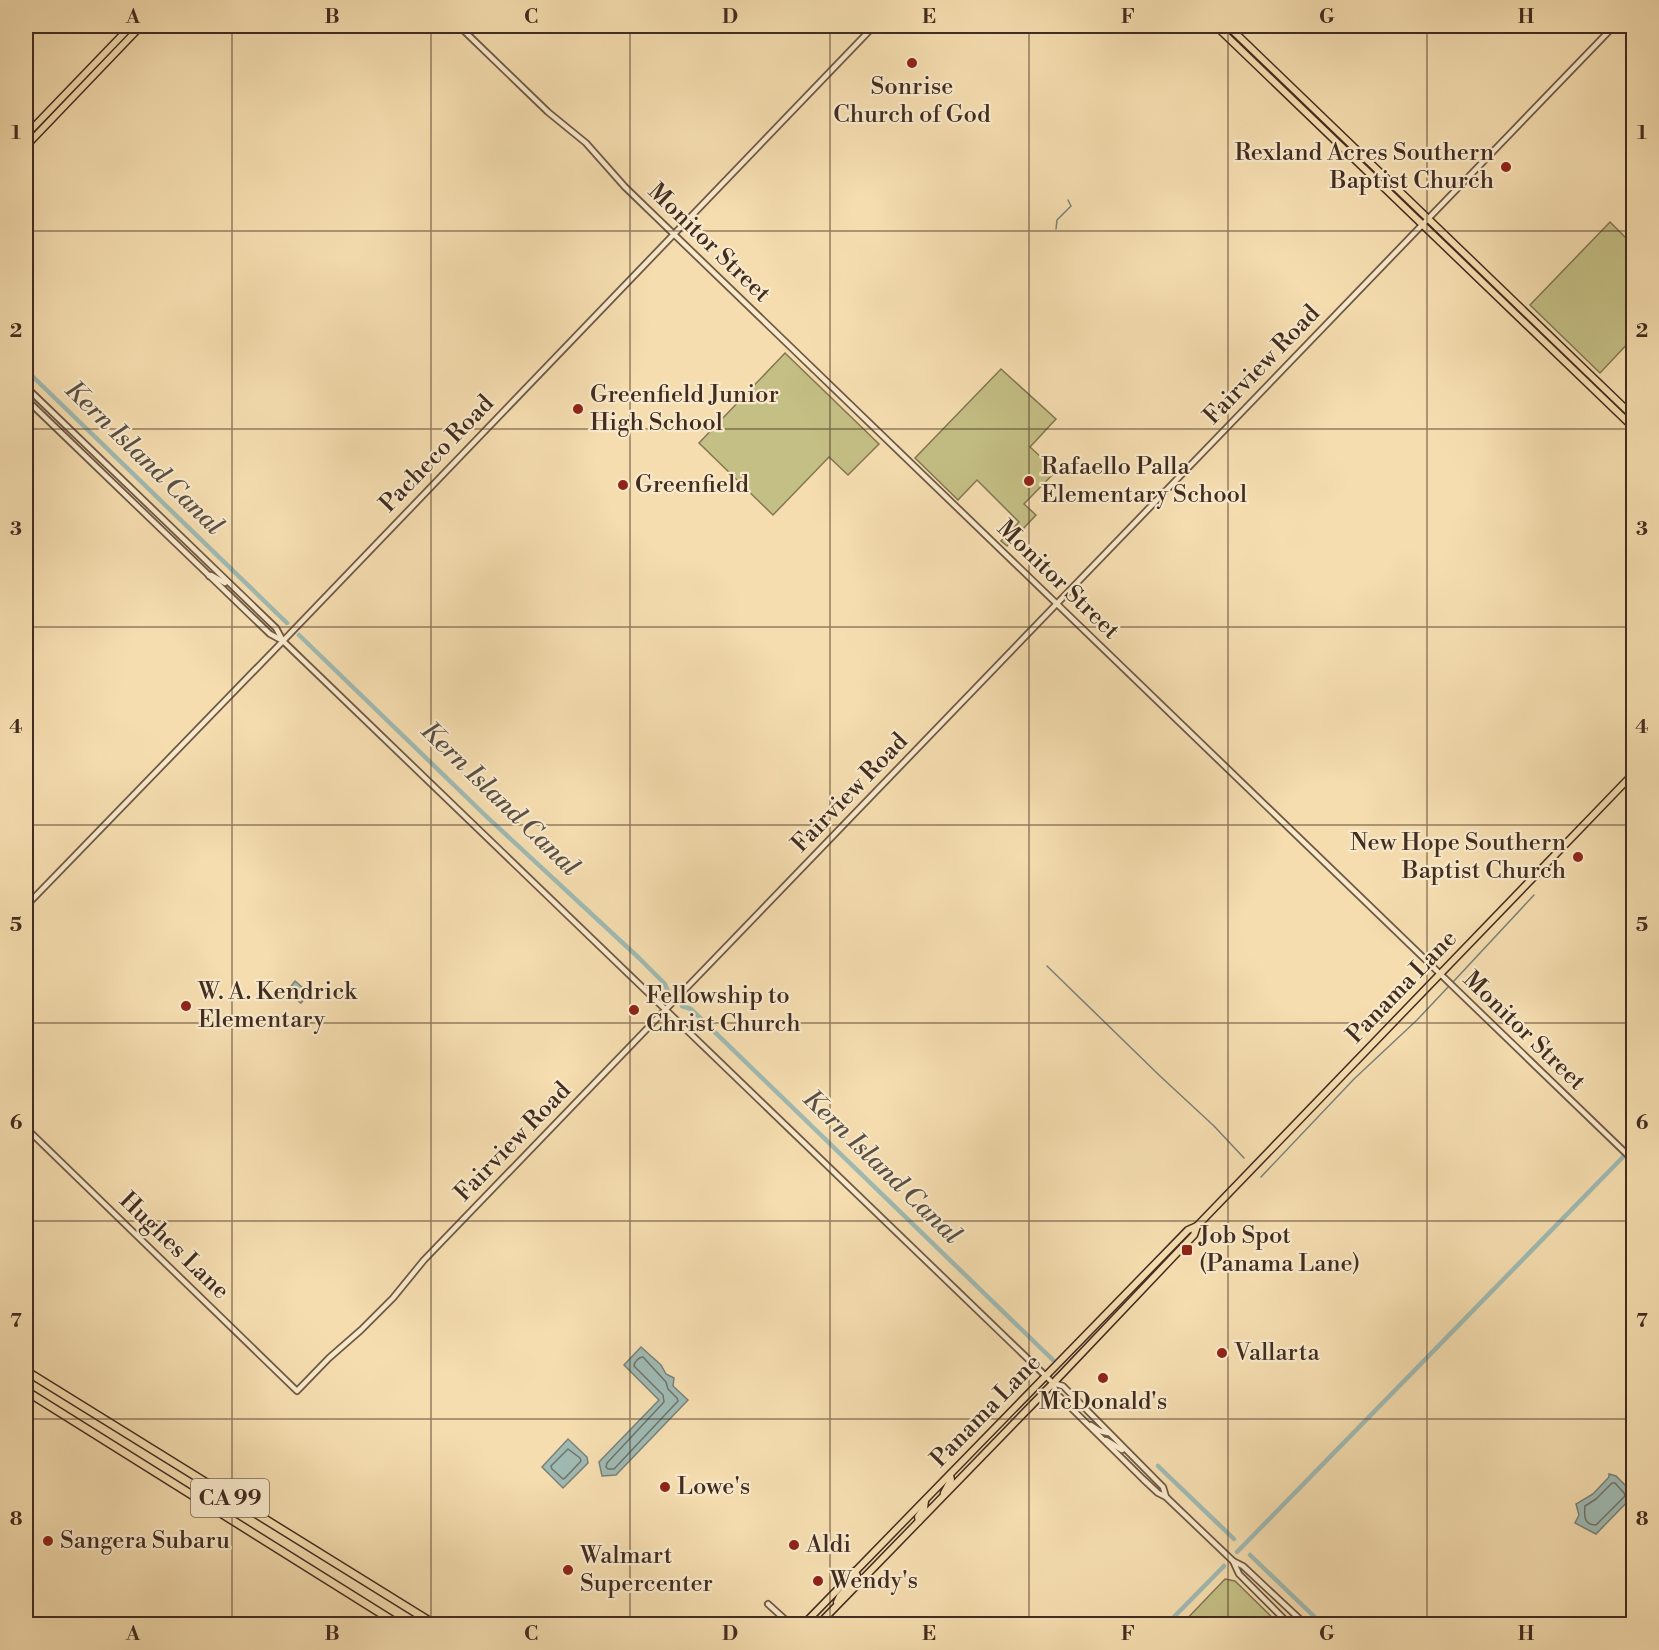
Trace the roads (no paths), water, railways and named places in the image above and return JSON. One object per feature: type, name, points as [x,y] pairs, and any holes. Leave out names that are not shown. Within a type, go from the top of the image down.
[{"type":"highway","name":"CA 99","points":[[26,1371],[434,1624]]},
{"type":"highway","name":"CA 99","points":[[26,1391],[398,1624]]},
{"type":"main road","points":[[26,135],[131,26]]},
{"type":"main road","points":[[26,146],[141,26]]},
{"type":"main road","points":[[1216,26],[1634,429]]},
{"type":"main road","points":[[1228,26],[1634,417]]},
{"type":"main road","points":[[1241,49],[1252,55],[1275,77],[1284,80]]},
{"type":"main road","points":[[90,78],[104,53]]},
{"type":"main road","points":[[1331,136],[1338,138],[1363,161],[1376,168]]},
{"type":"main road","points":[[1573,370],[1580,371],[1601,391],[1606,391]]},
{"type":"main road","points":[[1608,404],[1616,406],[1634,422]]},
{"type":"main road","name":"Panama Lane","points":[[804,1624],[1188,1230],[1197,1226],[1634,773]]},
{"type":"main road","name":"Panama Lane","points":[[819,1624],[1194,1235],[1197,1226]]},
{"type":"main road","points":[[943,1496],[951,1480],[950,1475]]},
{"type":"main road","points":[[920,1521],[918,1517],[924,1508],[925,1500]]},
{"type":"main road","points":[[835,1608],[840,1596],[856,1578],[855,1571]]},
{"type":"street","name":"Monitor Street","points":[[459,26],[548,112],[586,143],[621,182],[674,234],[1634,1161]]},
{"type":"street","name":"Pacheco Road","points":[[26,906],[874,26]]},
{"type":"street","name":"Fairview Road","points":[[297,1391],[385,1306],[432,1251],[1614,26]]},
{"type":"street","points":[[26,387],[276,628],[283,641]]},
{"type":"street","points":[[26,399],[270,634],[283,641],[1046,1376],[1053,1383],[1056,1393],[1158,1493],[1166,1497],[1233,1561],[1243,1566],[1305,1624]]},
{"type":"street","points":[[140,510],[148,512],[175,532]]},
{"type":"street","points":[[209,576],[215,576],[241,595]]},
{"type":"street","name":"Hughes Lane","points":[[26,1128],[297,1391]]},
{"type":"street","points":[[1053,1383],[1063,1386],[1163,1487],[1166,1497]]},
{"type":"street","points":[[1082,1418],[1108,1433]]},
{"type":"street","points":[[1103,1439],[1112,1443],[1140,1465]]},
{"type":"street","points":[[1233,1561],[1239,1574],[1289,1624]]},
{"type":"street","points":[[768,1604],[790,1624]]},
{"type":"water","points":[[295,981],[309,993],[301,1003],[289,989]]},
{"type":"water","points":[[641,1347],[661,1365],[666,1374],[674,1378],[673,1386],[688,1400],[616,1475],[602,1476],[599,1462],[659,1400],[624,1365]]},
{"type":"water","points":[[568,1439],[587,1457],[588,1463],[563,1488],[542,1467]]},
{"type":"water","points":[[1609,1474],[1616,1476],[1633,1493],[1633,1496],[1596,1534],[1575,1523],[1579,1515],[1576,1504],[1593,1494],[1609,1477]]},
{"type":"waterway","points":[[1056,229],[1057,220],[1071,206],[1068,200]]},
{"type":"waterway","name":"Kern Island Canal","points":[[26,370],[287,623]]},
{"type":"waterway","name":"Kern Island Canal","points":[[299,635],[487,817],[639,958],[665,984],[669,994]]},
{"type":"waterway","points":[[1453,982],[1534,895]]},
{"type":"waterway","points":[[1047,966],[1214,1126],[1244,1158]]},
{"type":"waterway","points":[[1261,1177],[1354,1079],[1417,1020],[1450,985]]},
{"type":"waterway","name":"Kern Island Canal","points":[[682,1006],[691,1009],[1053,1360]]},
{"type":"waterway","points":[[1629,1151],[1634,1146]]},
{"type":"waterway","points":[[1237,1552],[1623,1157]]},
{"type":"waterway","name":"Kern Island Canal","points":[[1158,1466],[1234,1539]]},
{"type":"waterway","name":"Kern Island Canal","points":[[1250,1555],[1322,1624]]},
{"type":"waterway","points":[[1167,1624],[1224,1566]]},
{"type":"place","name":"Sonrise Church of God","points":[[912,63]]},
{"type":"place","name":"Rexland Acres Southern Baptist Church","points":[[1506,167]]},
{"type":"place","name":"Greenfield Junior High School","points":[[578,409]]},
{"type":"place","name":"Rafaello Palla Elementary School","points":[[1029,481]]},
{"type":"place","name":"Greenfield","points":[[623,485]]},
{"type":"place","name":"New Hope Southern Baptist Church","points":[[1578,857]]},
{"type":"place","name":"W. A. Kendrick Elementary","points":[[186,1006]]},
{"type":"place","name":"Fellowship to Christ Church","points":[[634,1010]]},
{"type":"place","name":"Job Spot (Panama Lane)","points":[[1187,1250]]},
{"type":"place","name":"Vallarta","points":[[1222,1353]]},
{"type":"place","name":"McDonald's","points":[[1103,1378]]},
{"type":"place","name":"Lowe's","points":[[665,1487]]},
{"type":"place","name":"Sangera Subaru","points":[[48,1541]]},
{"type":"place","name":"Aldi","points":[[794,1545]]},
{"type":"place","name":"Walmart Supercenter","points":[[568,1570]]},
{"type":"place","name":"Wendy's","points":[[818,1581]]}]
